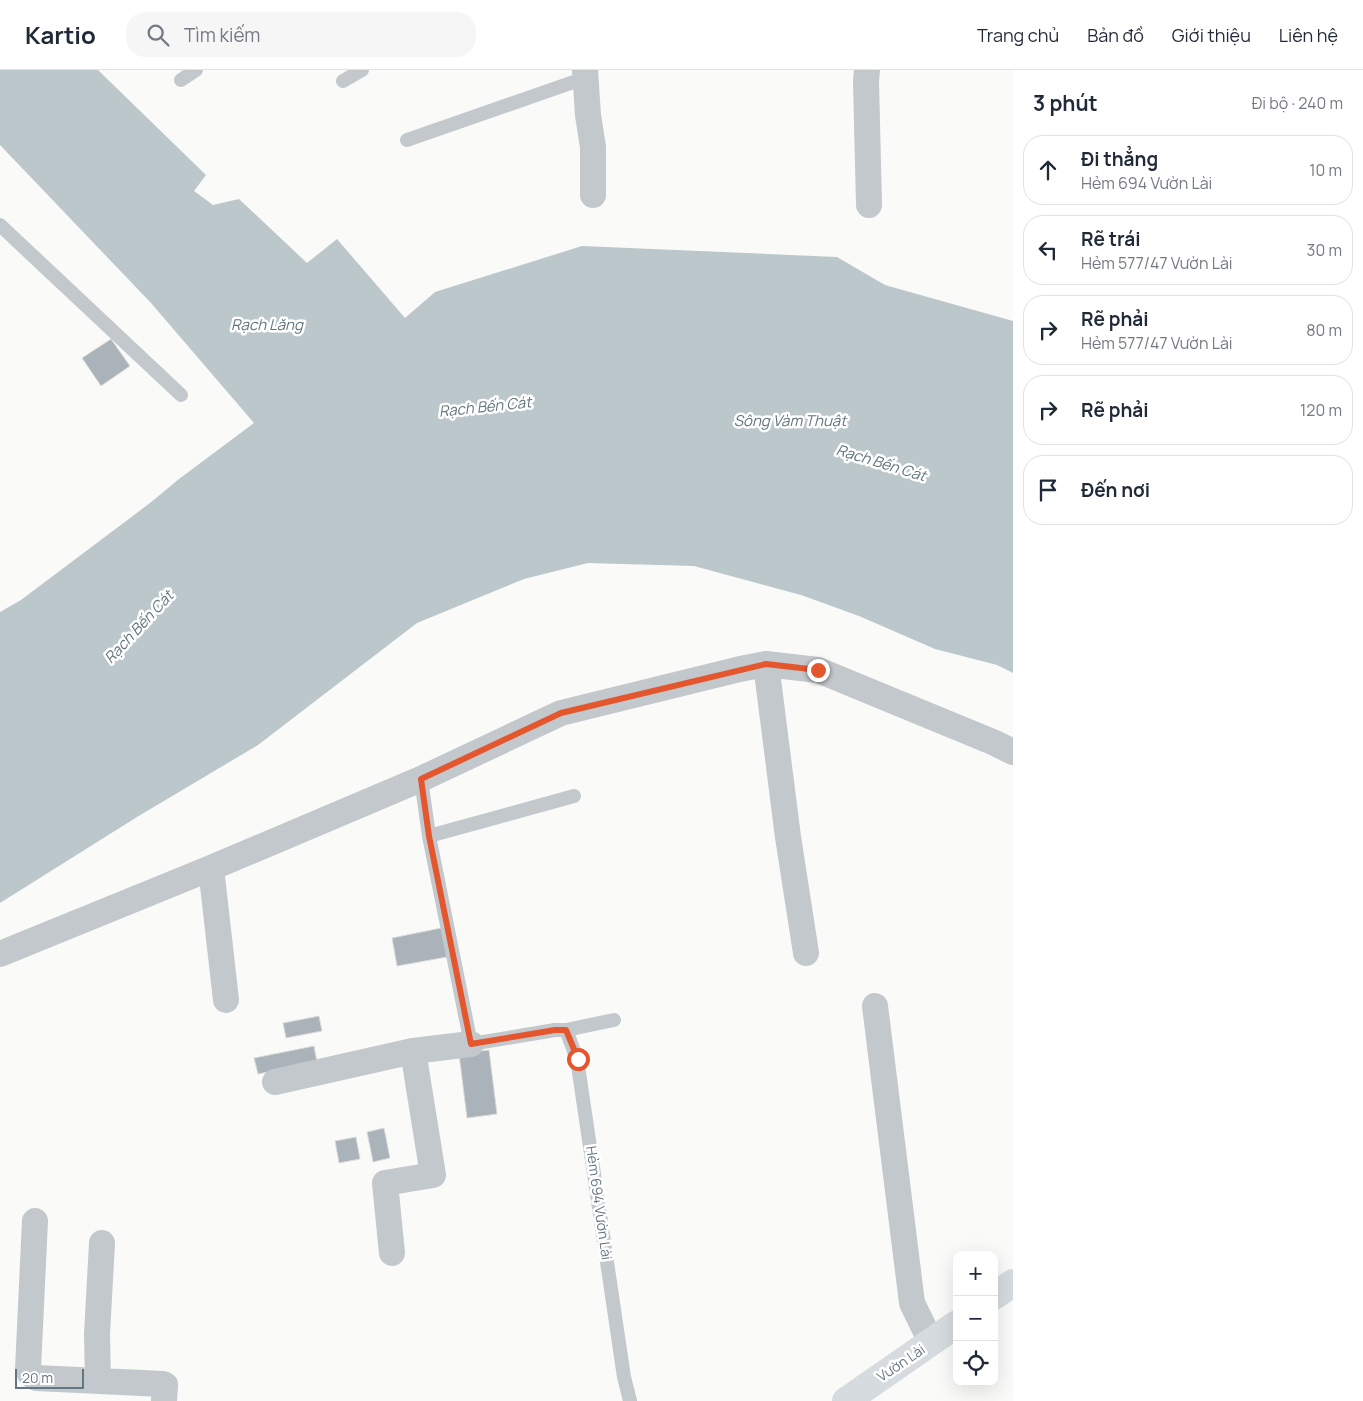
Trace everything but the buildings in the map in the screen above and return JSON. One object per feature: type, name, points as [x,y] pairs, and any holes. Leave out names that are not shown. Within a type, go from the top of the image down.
[{"type":"main road","points":[[998,1293],[1013,1283]]},
{"type":"main road","name":"Vườn Lài","points":[[846,1401],[953,1327]]},
{"type":"street","points":[[867,70],[868,205]]},
{"type":"street","points":[[585,74],[593,147],[593,195]]},
{"type":"street","points":[[766,664],[788,837],[806,953]]},
{"type":"street","points":[[0,954],[211,868],[421,779],[561,713],[766,664],[818,670],[1013,752]]},
{"type":"street","points":[[211,868],[226,1000]]},
{"type":"street","points":[[874,1006],[912,1303],[931,1342]]},
{"type":"street","points":[[275,1082],[413,1051],[471,1044]]},
{"type":"street","points":[[392,1253],[385,1183],[433,1175],[413,1051]]},
{"type":"street","points":[[35,1221],[28,1369],[30,1374],[36,1378],[163,1384],[165,1385],[164,1401]]},
{"type":"street","points":[[98,1381],[96,1334],[102,1243]]},
{"type":"lane","points":[[181,80],[196,70]]},
{"type":"lane","points":[[343,81],[362,70]]},
{"type":"lane","points":[[407,140],[585,74]]},
{"type":"lane","points":[[0,225],[181,395]]},
{"type":"lane","points":[[421,779],[429,836],[471,1044],[555,1030],[566,1030],[614,1020]]},
{"type":"lane","points":[[429,836],[574,796]]},
{"type":"lane","name":"Hẻm 694 Vườn Lài","points":[[566,1030],[578,1059],[624,1377],[630,1401]]},
{"type":"water","name":"Sông Vàm Thuật","points":[[0,70],[98,70],[206,175],[194,191],[213,205],[239,199],[307,263],[337,239],[405,318],[435,292],[582,246],[837,257],[885,285],[1013,321],[1013,673],[997,665],[935,649],[859,616],[801,595],[694,566],[588,563],[524,579],[417,623],[258,745],[137,817],[0,903],[0,612],[21,600],[254,423],[151,303],[0,145]]},
{"type":"route","points":[[578,1059],[566,1030],[555,1030],[471,1044],[429,836],[421,779],[561,713],[766,664],[818,670]]},
{"type":"water label","name":"Rạch Lăng","points":[[267,325]]},
{"type":"water label","name":"Rạch Bến Cát","points":[[485,407]]},
{"type":"water label","name":"Rạch Bến Cát","points":[[881,463]]},
{"type":"water label","name":"Rạch Bến Cát","points":[[139,627]]}]
